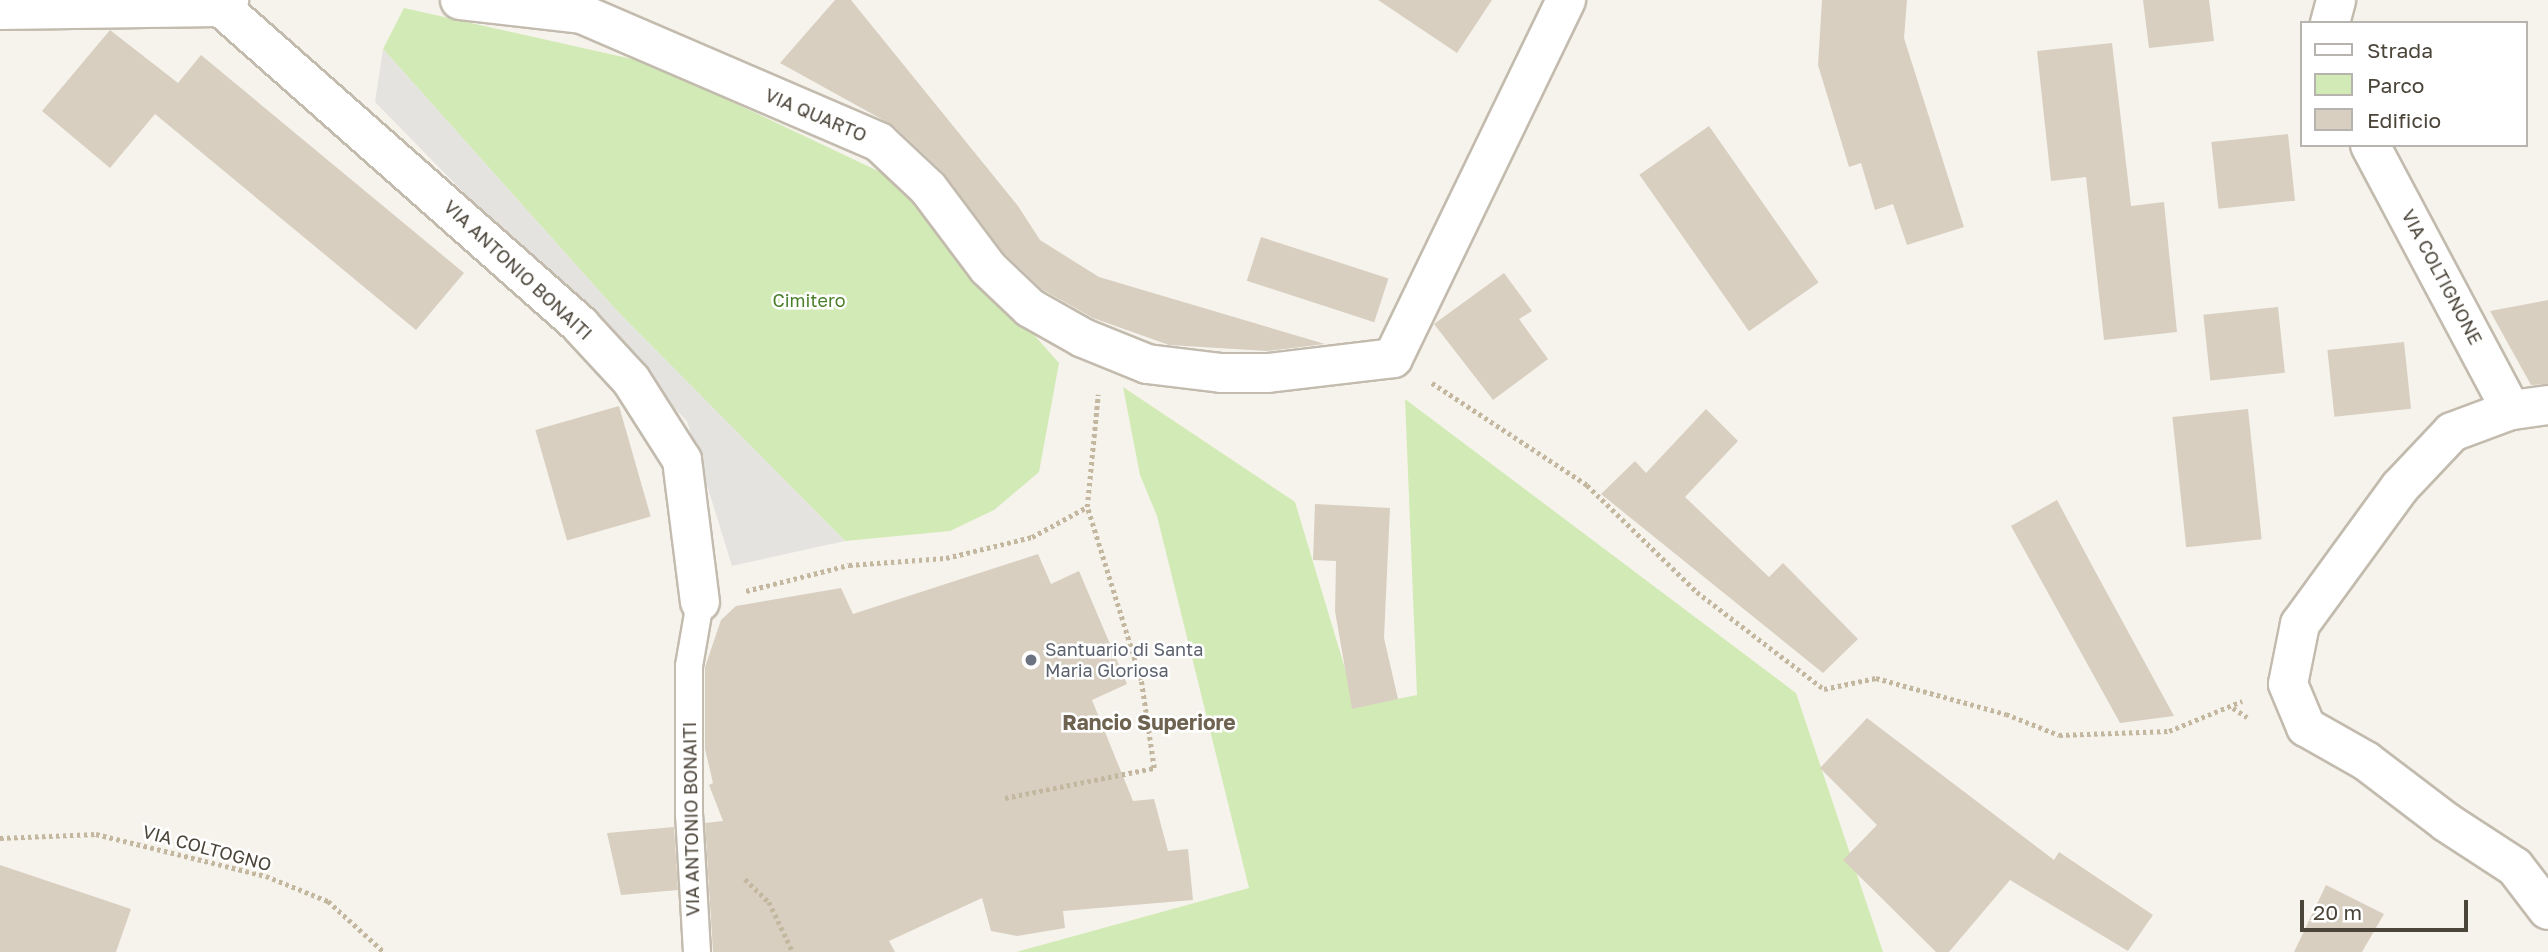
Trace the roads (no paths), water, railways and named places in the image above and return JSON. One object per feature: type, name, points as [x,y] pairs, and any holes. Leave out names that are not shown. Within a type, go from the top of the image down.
[{"type":"street","name":"VIA QUARTO","points":[[460,0],[582,14],[879,142],[928,188],[988,268],[1030,309],[1147,364],[1221,373],[1268,373],[1393,358],[1566,0]]},
{"type":"street","points":[[2331,21],[2336,0]]},
{"type":"street","points":[[0,10],[225,4]]},
{"type":"street","name":"VIA ANTONIO BONAITI","points":[[225,4],[581,326],[631,380],[682,460],[700,602]]},
{"type":"street","name":"VIA COLTIGNONE","points":[[2371,147],[2511,410]]},
{"type":"street","points":[[2548,405],[2511,410],[2452,432],[2400,487],[2300,624],[2288,684],[2306,727],[2366,761],[2446,822],[2515,867],[2548,910]]},
{"type":"lane","name":"VIA ANTONIO BONAITI","points":[[697,952],[689,814],[689,666],[700,602]]},
{"type":"place","name":"Santuario di Santa Maria Gloriosa","points":[[1031,660]]},
{"type":"district","name":"Rancio Superiore","points":[[1149,722]]},
{"type":"park label","name":"Cimitero","points":[[809,300]]}]
